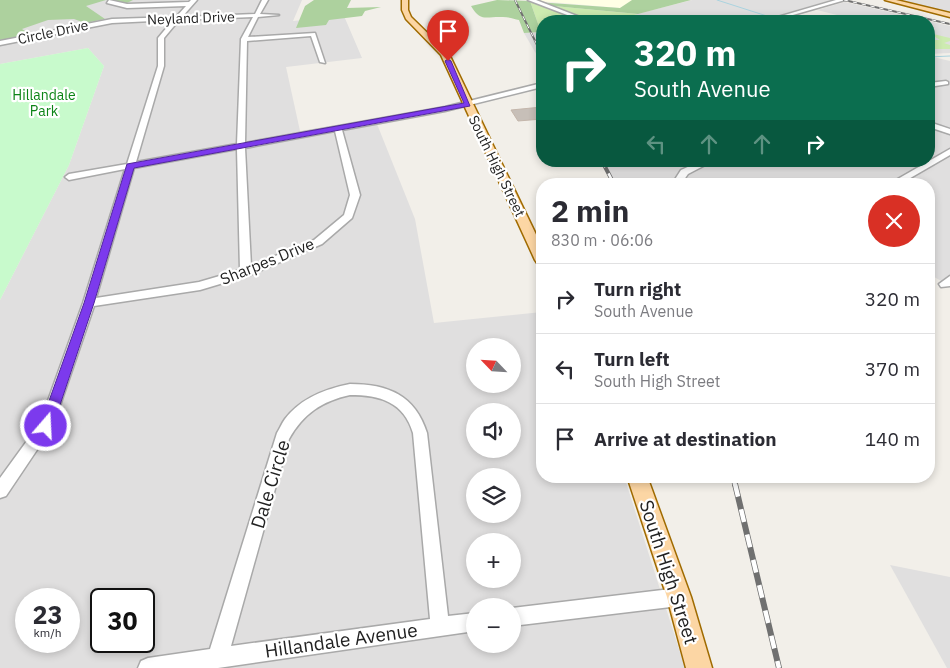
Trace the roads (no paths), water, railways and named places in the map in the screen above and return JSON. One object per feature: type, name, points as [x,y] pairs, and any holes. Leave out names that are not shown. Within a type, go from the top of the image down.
[{"type":"main road","name":"South High Street","points":[[405,0],[405,10],[408,18],[444,54],[536,247]]},
{"type":"main road","points":[[888,0],[950,15]]},
{"type":"main road","name":"South High Street","points":[[639,483],[679,597],[699,668]]},
{"type":"street","points":[[246,272],[241,146],[244,39],[265,0]]},
{"type":"street","points":[[531,0],[571,15]]},
{"type":"street","points":[[827,0],[835,2]]},
{"type":"street","points":[[788,15],[842,0]]},
{"type":"street","points":[[110,2],[127,6],[192,2]]},
{"type":"street","points":[[0,491],[46,426],[89,303],[161,66],[161,38],[192,2]]},
{"type":"street","name":"Neyland Drive","points":[[106,22],[276,15]]},
{"type":"street","name":"Circle Drive","points":[[0,44],[106,22]]},
{"type":"street","points":[[244,39],[313,34],[323,62]]},
{"type":"street","points":[[935,84],[946,83]]},
{"type":"street","points":[[69,177],[468,104],[536,87]]},
{"type":"street","points":[[935,126],[950,132]]},
{"type":"street","name":"Sharpes Drive","points":[[89,303],[200,286],[246,272],[318,242],[349,216],[355,195],[338,129]]},
{"type":"street","points":[[935,160],[950,152]]},
{"type":"street","points":[[678,178],[682,173],[696,167]]},
{"type":"street","points":[[904,178],[923,167]]},
{"type":"street","name":"Dale Circle","points":[[218,657],[282,437],[290,423],[314,402],[338,392],[356,388],[388,394],[404,404],[414,416],[417,424],[420,433],[440,626]]},
{"type":"street","points":[[521,616],[679,597]]},
{"type":"street","name":"Hillandale Avenue","points":[[148,668],[466,623]]},
{"type":"waterway","points":[[717,0],[764,15]]},
{"type":"waterway","points":[[935,57],[950,56]]},
{"type":"railway","points":[[515,0],[536,43]]},
{"type":"railway","points":[[844,0],[910,15]]},
{"type":"railway","points":[[935,21],[950,24]]},
{"type":"railway","points":[[605,167],[611,178]]},
{"type":"railway","points":[[735,484],[779,668]]},
{"type":"park label","name":"Hillandale Park","points":[[44,104]]}]
